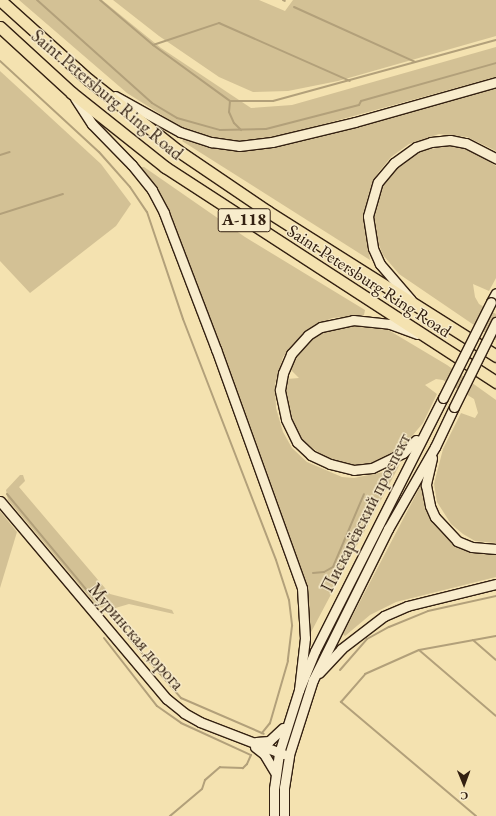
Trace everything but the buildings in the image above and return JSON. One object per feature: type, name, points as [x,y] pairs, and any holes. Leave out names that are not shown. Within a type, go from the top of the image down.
[{"type":"highway","name":"Saint Petersburg Ring Road","points":[[0,0],[89,80],[183,154],[267,211],[412,301],[496,356]]},
{"type":"highway","name":"Saint Petersburg Ring Road","points":[[0,27],[72,93],[165,167],[424,337],[496,382]]},
{"type":"street","points":[[89,80],[180,132],[211,142],[239,146],[272,142],[496,82]]},
{"type":"street","points":[[72,93],[92,124],[132,164],[152,190],[164,213],[210,334],[302,588],[305,638],[299,690]]},
{"type":"street","points":[[412,301],[380,264],[373,248],[368,216],[378,182],[398,159],[416,147],[431,142],[450,140],[466,143],[496,158]]},
{"type":"street","name":"Пискарёвский проспект","points":[[279,753],[287,723],[315,651],[496,293]]},
{"type":"street","points":[[424,337],[375,321],[353,320],[333,322],[308,335],[296,347],[282,373],[280,390],[286,419],[297,442],[320,460],[344,469],[372,468],[390,461],[408,450],[427,427]]},
{"type":"street","name":"Пискарёвский проспект","points":[[289,755],[313,680],[388,529],[435,447],[496,322]]},
{"type":"street","points":[[435,447],[426,485],[430,506],[435,516],[457,541],[472,547],[496,549]]},
{"type":"street","name":"Муринская дорога","points":[[0,501],[167,699],[184,714],[248,742],[289,755]]},
{"type":"street","points":[[313,680],[341,649],[384,616],[414,604],[496,584]]},
{"type":"street","points":[[248,742],[269,741],[287,723]]},
{"type":"street","points":[[248,742],[264,754],[276,774]]},
{"type":"street","points":[[274,816],[276,774],[279,753]]},
{"type":"street","points":[[284,816],[284,788],[289,755]]},
{"type":"shaded area","points":[[19,0],[102,0],[161,48],[251,108],[292,105],[496,47],[496,77],[273,138],[240,142],[212,138],[187,131],[127,93]]},
{"type":"shaded area","points":[[113,0],[259,0],[285,11],[293,0],[496,0],[496,36],[338,81],[288,91],[253,92],[219,77],[159,36]]},
{"type":"shaded area","points":[[0,71],[101,164],[131,204],[116,226],[30,293],[0,261]]},
{"type":"shaded area","points":[[496,88],[496,151],[467,137],[439,134],[409,144],[391,157],[378,173],[369,193],[364,215],[370,260],[182,141],[184,139],[214,148],[239,151],[271,148]]},
{"type":"shaded area","points":[[447,146],[461,147],[477,153],[496,166],[496,278],[489,291],[473,284],[475,297],[479,304],[496,314],[496,340],[399,274],[383,255],[375,235],[374,212],[383,181],[402,159],[415,152]]},
{"type":"shaded area","points":[[141,167],[144,167],[245,237],[365,310],[364,315],[332,318],[305,331],[283,357],[275,384],[276,408],[283,432],[292,448],[307,462],[342,477],[354,478],[384,472],[400,464],[309,636],[307,593],[295,556],[166,207]]},
{"type":"shaded area","points":[[347,323],[377,325],[390,331],[447,365],[496,400],[496,543],[475,541],[463,534],[451,524],[437,502],[434,484],[443,449],[461,413],[475,418],[478,413],[474,399],[443,380],[436,379],[425,385],[437,394],[423,423],[407,442],[395,452],[371,464],[354,466],[331,461],[301,440],[290,420],[285,400],[287,379],[299,378],[290,369],[303,348],[314,337],[325,330]]},
{"type":"shaded area","points":[[20,475],[23,475],[25,481],[19,487],[110,594],[172,610],[174,614],[129,604],[112,609],[98,607],[8,500],[6,490]]},
{"type":"shaded area","points":[[422,483],[424,483],[428,507],[472,551],[496,553],[496,577],[396,602],[370,615],[345,636],[343,634]]},
{"type":"shaded area","points":[[0,511],[17,532],[0,588]]},
{"type":"waterway","points":[[37,0],[152,103],[177,118],[220,130],[266,129],[359,105],[361,101],[496,63]]},
{"type":"waterway","points":[[100,0],[153,45],[230,101],[273,101],[496,40]]},
{"type":"waterway","points":[[294,7],[415,62]]},
{"type":"waterway","points":[[153,45],[219,23],[350,81]]},
{"type":"waterway","points":[[0,61],[99,152],[130,187],[147,212],[183,319],[276,560],[289,600],[292,626],[288,661],[270,723],[262,733]]},
{"type":"waterway","points":[[230,101],[229,112],[234,123],[241,130]]},
{"type":"waterway","points":[[0,155],[10,152]]},
{"type":"waterway","points":[[0,214],[63,194]]},
{"type":"waterway","points":[[7,494],[99,605]]},
{"type":"waterway","points":[[313,573],[324,572],[333,567],[364,494]]},
{"type":"waterway","points":[[340,670],[367,639],[389,627],[428,611],[496,596]]},
{"type":"waterway","points":[[476,816],[341,702],[365,674],[419,650],[496,636]]},
{"type":"waterway","points":[[128,637],[181,698],[264,734]]},
{"type":"waterway","points":[[104,638],[157,706],[181,723],[251,755],[247,764],[243,768],[220,767],[205,780],[202,789],[170,816]]},
{"type":"waterway","points":[[473,640],[496,660]]},
{"type":"waterway","points":[[419,650],[496,716]]}]
